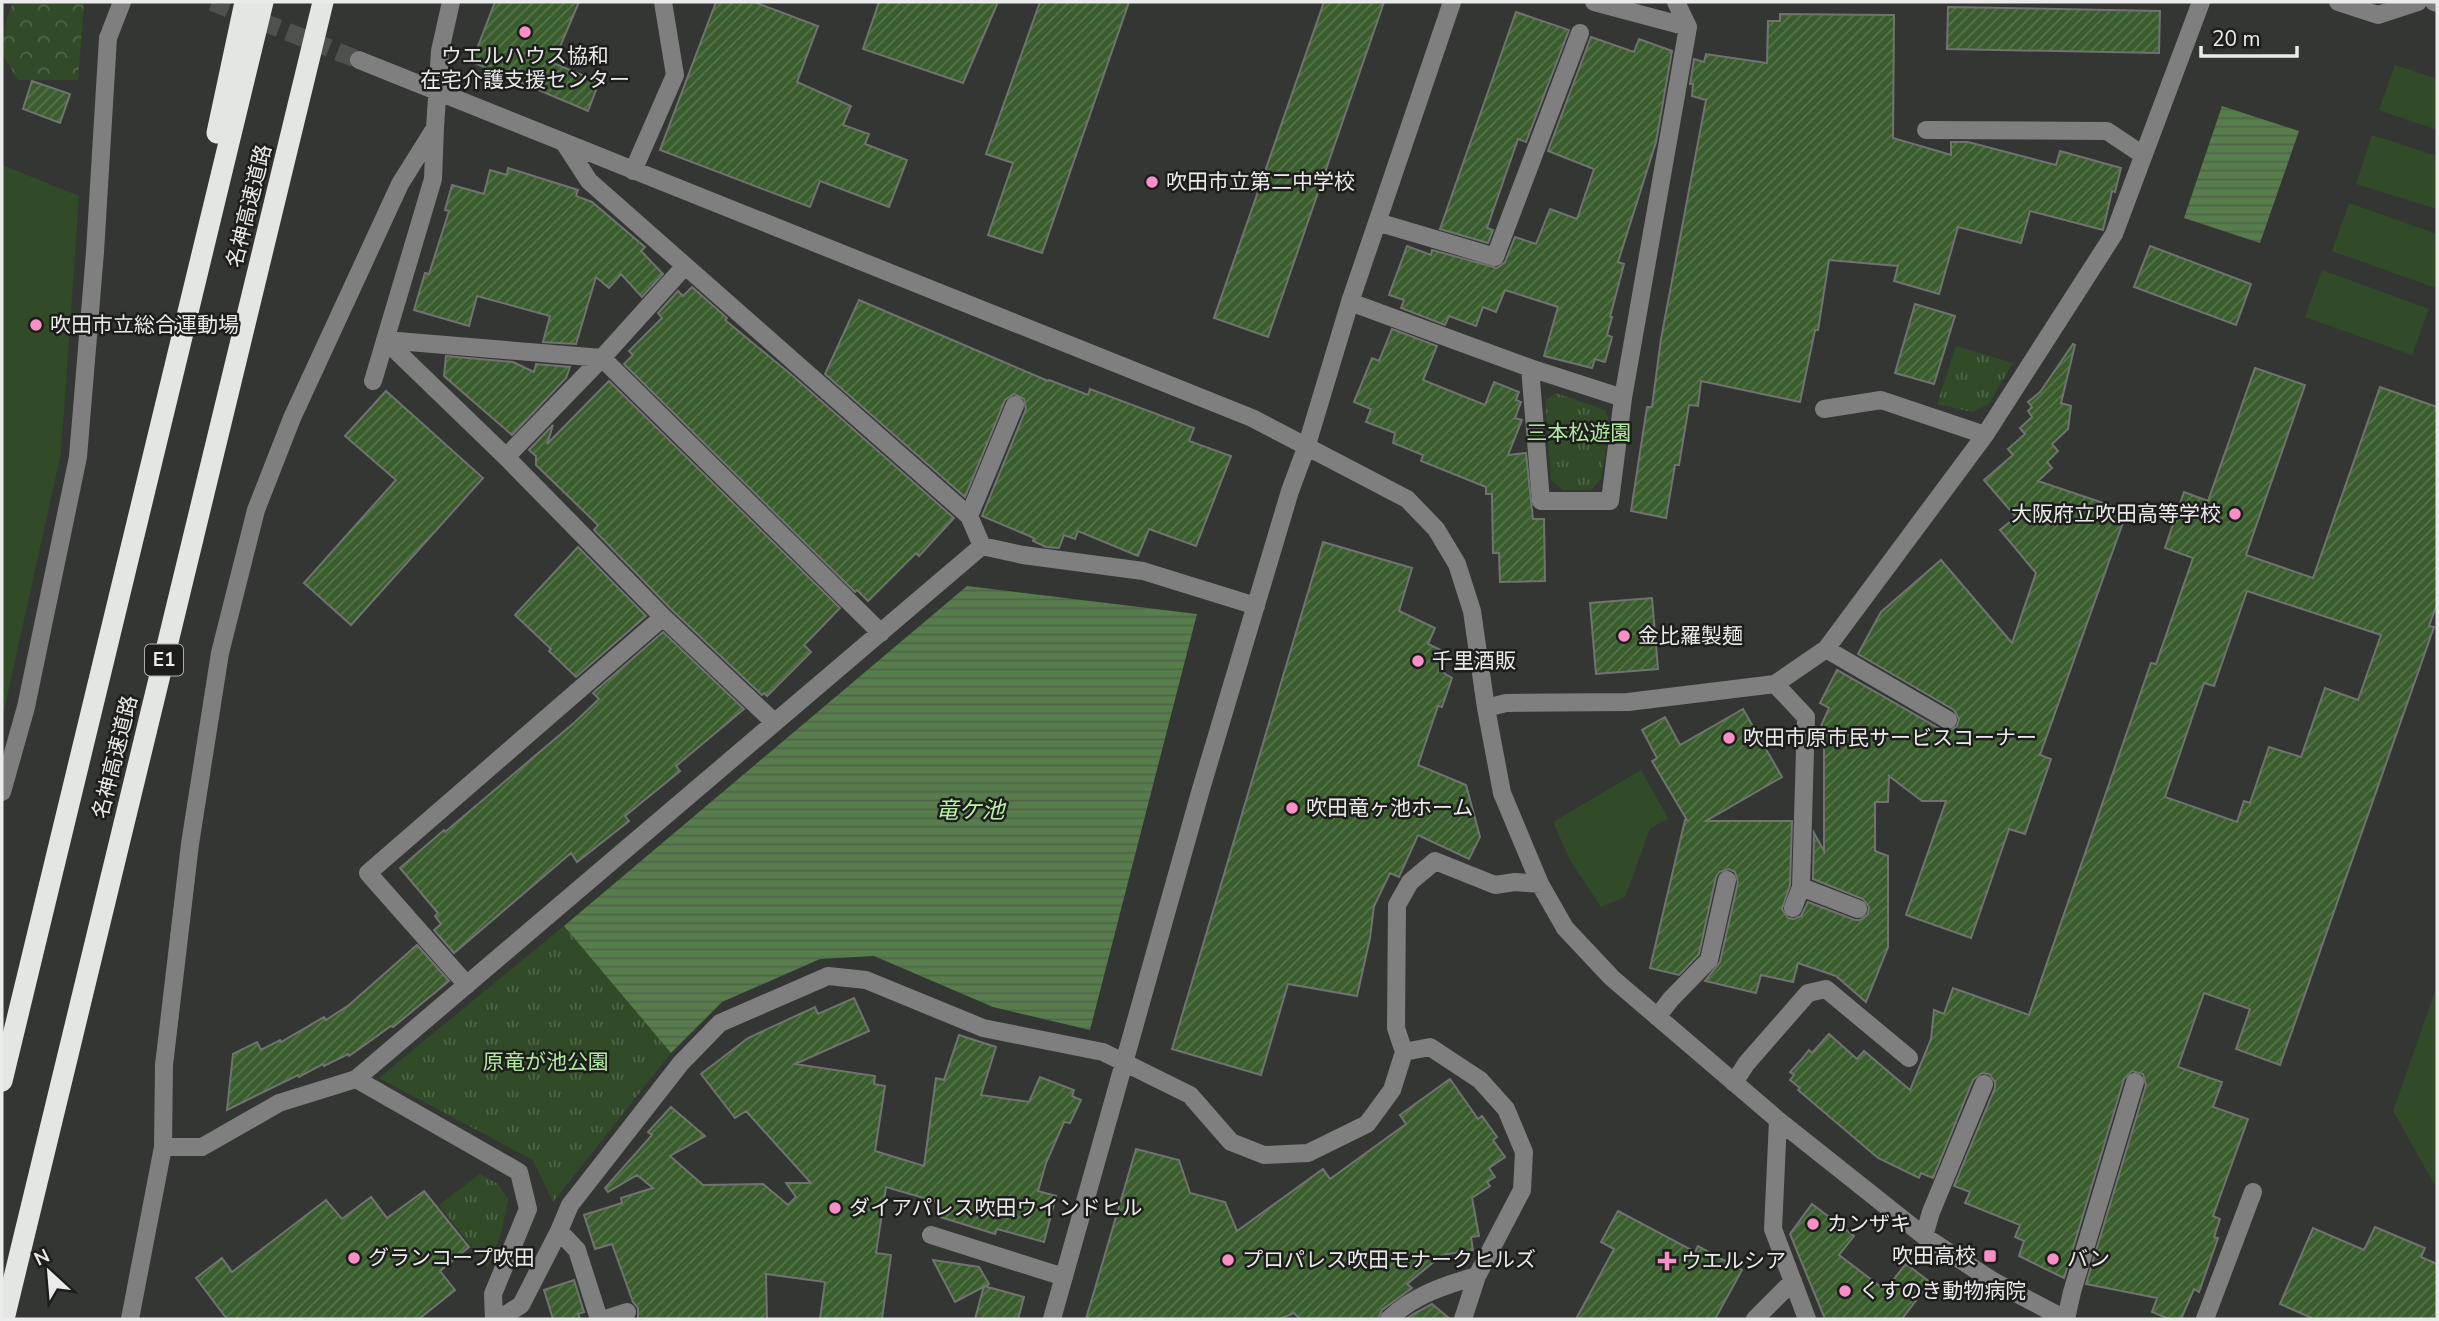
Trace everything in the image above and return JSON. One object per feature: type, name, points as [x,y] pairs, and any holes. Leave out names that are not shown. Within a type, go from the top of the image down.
[{"type":"highway","points":[[93,700],[245,2]]},
{"type":"highway","name":"名神高速道路","points":[[2,1081],[263,2]]},
{"type":"highway","name":"名神高速道路","points":[[4,1319],[323,2]]},
{"type":"street","points":[[2,792],[26,706],[78,457],[95,252],[108,38],[122,2]]},
{"type":"street","points":[[373,381],[433,179],[440,51],[451,2]]},
{"type":"street","points":[[633,171],[675,75],[663,2]]},
{"type":"street","points":[[1052,1319],[1255,606],[1349,302],[1452,2]]},
{"type":"street","points":[[1594,2],[1688,27]]},
{"type":"street","points":[[1530,368],[1541,501],[1611,501],[1623,398],[1688,27],[1676,2]]},
{"type":"street","points":[[1486,708],[1506,704],[1628,702],[1775,684],[1826,649],[1985,435],[2114,234],[2201,2]]},
{"type":"street","points":[[2338,2],[2378,15],[2418,2]]},
{"type":"street","points":[[1377,222],[1495,257],[1580,33]]},
{"type":"street","points":[[359,60],[1252,418],[1407,499],[1436,529],[1457,564],[1472,611],[1502,793],[1540,884],[1565,928],[1612,978],[1657,1017],[1778,1120],[1924,1236],[1993,1281],[2066,1319],[2135,1082]]},
{"type":"street","points":[[130,1319],[163,1147],[164,1065],[190,844],[220,653],[256,510],[292,418],[400,184],[435,128]]},
{"type":"street","points":[[1926,130],[2107,131],[2143,155]]},
{"type":"street","points":[[565,144],[589,181],[969,516],[982,546]]},
{"type":"street","points":[[506,457],[602,358],[685,266]]},
{"type":"street","points":[[1349,302],[1530,368],[1623,398]]},
{"type":"street","points":[[385,340],[602,358],[881,633]]},
{"type":"street","points":[[385,340],[506,457],[663,617],[774,722]]},
{"type":"street","points":[[1824,409],[1881,400],[1985,435]]},
{"type":"street","points":[[969,516],[1015,405]]},
{"type":"street","points":[[163,1147],[202,1147],[279,1103],[356,1079],[982,546]]},
{"type":"street","points":[[982,546],[1023,555],[1143,571],[1255,606]]},
{"type":"street","points":[[467,985],[368,873],[663,617]]},
{"type":"street","points":[[1826,649],[1948,720]]},
{"type":"street","points":[[1775,684],[1806,717],[1801,887],[1793,908]]},
{"type":"street","points":[[356,1079],[519,1172],[528,1209],[493,1294],[497,1319],[521,1305],[570,1205],[681,1063],[720,1023],[828,976],[866,980],[984,1028],[1103,1052],[1190,1095],[1231,1142],[1264,1155],[1308,1153],[1367,1124],[1392,1090],[1404,1052],[1396,1028],[1396,905],[1410,882],[1435,861],[1495,885],[1515,882],[1540,884]]},
{"type":"street","points":[[1657,1017],[1709,960],[1727,880]]},
{"type":"street","points":[[1801,887],[1857,909]]},
{"type":"street","points":[[1734,1083],[1746,1064],[1808,993],[1826,989],[1909,1058]]},
{"type":"street","points":[[1404,1052],[1430,1047],[1480,1080],[1506,1110],[1524,1152],[1522,1190],[1477,1276],[1463,1319]]},
{"type":"street","points":[[1924,1236],[1931,1212],[1984,1084]]},
{"type":"street","points":[[1778,1120],[1773,1229],[1807,1319]]},
{"type":"street","points":[[2206,1319],[2253,1192]]},
{"type":"street","points":[[559,1231],[577,1250],[599,1319]]},
{"type":"street","points":[[931,1235],[1064,1277]]},
{"type":"street","points":[[1390,1319],[1399,1310],[1437,1287],[1477,1276]]},
{"type":"street","points":[[1755,1319],[1793,1281]]},
{"type":"street","points":[[605,1319],[627,1312]]},
{"type":"green space","points":[[13,2],[84,2],[78,80],[18,80],[2,53],[7,18]]},
{"type":"green space","points":[[2395,65],[2437,79],[2437,130],[2379,110]]},
{"type":"green space","points":[[2372,135],[2437,156],[2437,209],[2356,184]]},
{"type":"green space","name":"吹田市立総合運動場","points":[[2,165],[79,196],[61,453],[2,719]]},
{"type":"green space","points":[[2349,203],[2437,234],[2436,288],[2332,251]]},
{"type":"green space","points":[[2322,270],[2429,309],[2412,355],[2305,317]]},
{"type":"green space","points":[[1956,346],[2013,363],[1989,404],[1972,412],[1937,404]]},
{"type":"green space","name":"三本松遊園","points":[[1556,393],[1605,410],[1610,424],[1601,479],[1591,490],[1563,490],[1551,480],[1545,401]]},
{"type":"green space","points":[[1641,770],[1668,818],[1650,829],[1625,897],[1601,907],[1570,860],[1553,822]]},
{"type":"green space","name":"原竜が池公園","points":[[564,926],[671,1053],[553,1202],[533,1160],[379,1078]]},
{"type":"green space","points":[[2437,986],[2437,1189],[2393,1111]]},
{"type":"green space","points":[[480,1174],[498,1184],[508,1199],[502,1230],[488,1268],[439,1205]]},
{"type":"water","points":[[2222,106],[2299,131],[2260,243],[2184,218]]},
{"type":"water","name":"竜ケ池","points":[[967,586],[1197,614],[1090,1030],[993,1007],[874,956],[820,959],[722,1002],[671,1053],[564,926]]},
{"type":"building","name":"ウエルハウス協和 在宅介護支援センター","points":[[495,2],[579,2],[553,63],[599,82],[588,111],[472,62]]},
{"type":"building","points":[[716,2],[754,2],[818,26],[797,82],[851,106],[843,125],[869,134],[865,144],[907,160],[889,207],[820,181],[810,207],[660,150]]},
{"type":"building","points":[[879,2],[998,2],[963,83],[863,49]]},
{"type":"building","points":[[1040,2],[1129,2],[1042,253],[988,235],[1013,163],[986,154]]},
{"type":"building","points":[[1324,2],[1384,2],[1268,337],[1214,318]]},
{"type":"building","points":[[1948,7],[2160,11],[2159,53],[1947,49]]},
{"type":"building","points":[[1516,12],[1569,30],[1526,142],[1518,139],[1487,228],[1493,230],[1488,243],[1440,229]]},
{"type":"building","points":[[1780,14],[1894,15],[1893,138],[1951,155],[1951,142],[1968,142],[2056,165],[2060,151],[2121,168],[2115,192],[2112,191],[2103,230],[2030,211],[2021,243],[1958,227],[1939,294],[1894,281],[1898,266],[1829,260],[1818,330],[1815,330],[1800,402],[1701,381],[1698,406],[1689,405],[1679,465],[1675,465],[1666,518],[1631,511],[1647,407],[1652,407],[1661,339],[1706,100],[1692,96],[1693,84],[1690,84],[1694,59],[1704,62],[1706,54],[1767,63],[1768,21],[1780,21]]},
{"type":"building","points":[[1591,37],[1634,52],[1639,39],[1672,51],[1656,142],[1618,262],[1624,264],[1607,335],[1612,337],[1605,362],[1595,359],[1592,368],[1544,356],[1558,307],[1505,290],[1496,312],[1483,307],[1476,326],[1449,316],[1445,325],[1401,308],[1404,300],[1389,295],[1407,246],[1431,255],[1432,250],[1497,268],[1505,262],[1515,237],[1536,244],[1550,209],[1577,219],[1594,169],[1548,151]]},
{"type":"building","points":[[32,81],[70,94],[60,123],[23,109]]},
{"type":"building","points":[[508,168],[578,190],[576,196],[592,202],[645,247],[641,251],[663,274],[642,297],[621,274],[609,288],[596,277],[576,344],[543,342],[550,316],[477,296],[469,326],[414,310],[425,273],[429,274],[449,211],[445,210],[452,185],[484,194],[490,170],[507,175]]},
{"type":"building","points":[[2150,246],[2251,284],[2236,325],[2134,287]]},
{"type":"building","points":[[692,287],[727,318],[725,320],[954,518],[919,556],[916,553],[868,601],[857,590],[855,592],[624,364],[633,355],[629,351],[662,318],[658,313],[678,291],[683,296]]},
{"type":"building","points":[[859,300],[1048,381],[1088,395],[1090,389],[1194,428],[1189,441],[1231,456],[1196,546],[1149,529],[1138,556],[1078,531],[1075,539],[1064,535],[1059,548],[1046,547],[1033,541],[1034,538],[982,516],[1026,409],[1024,399],[1014,394],[1005,400],[965,497],[825,374]]},
{"type":"building","points":[[1915,304],[1955,316],[1934,384],[1895,373]]},
{"type":"building","points":[[1392,329],[1437,346],[1423,380],[1485,405],[1494,382],[1519,392],[1516,400],[1521,402],[1515,418],[1522,420],[1508,455],[1526,453],[1533,519],[1544,519],[1545,581],[1500,582],[1499,553],[1493,553],[1492,494],[1486,494],[1486,487],[1421,461],[1423,455],[1393,443],[1395,433],[1366,422],[1371,409],[1354,402],[1372,358],[1379,361]]},
{"type":"building","points":[[2073,344],[2075,345],[2061,403],[2071,406],[2068,429],[2052,444],[2058,451],[2047,462],[2052,468],[2038,481],[2127,511],[2040,755],[2051,759],[2025,834],[2009,829],[1971,938],[1906,915],[1946,801],[1922,801],[1889,776],[1888,802],[1875,802],[1875,851],[1888,856],[1888,947],[1866,1002],[1836,976],[1798,963],[1793,982],[1761,975],[1756,993],[1705,981],[1720,962],[1738,882],[1735,872],[1729,869],[1719,872],[1716,877],[1699,954],[1679,975],[1650,968],[1687,820],[1652,761],[1657,758],[1642,730],[1665,717],[1680,745],[1743,709],[1782,777],[1706,821],[1792,821],[1790,885],[1782,909],[1788,918],[1801,916],[1808,902],[1855,920],[1868,914],[1869,907],[1863,899],[1813,879],[1814,833],[1824,851],[1824,736],[1818,733],[1829,708],[1820,703],[1837,670],[1942,730],[1949,731],[1957,726],[1959,719],[1954,710],[1858,654],[1881,612],[1941,560],[2012,643],[2036,573],[2000,530],[2016,517],[1984,480],[2013,455],[2008,449],[2025,434],[2020,428],[2032,417],[2028,411],[2032,407],[2028,402],[2040,392]]},
{"type":"building","points":[[446,356],[513,362],[534,372],[536,364],[570,367],[566,378],[512,435],[444,376]]},
{"type":"building","points":[[2255,368],[2305,385],[2246,555],[2313,578],[2380,387],[2437,407],[2437,604],[2429,626],[2434,627],[2280,1065],[2236,1049],[2250,1009],[2204,993],[2178,1067],[2222,1082],[2213,1107],[2248,1119],[2213,1216],[2220,1219],[2214,1237],[2218,1238],[2199,1292],[2194,1289],[2181,1319],[2169,1319],[2152,1312],[2157,1298],[2086,1284],[2146,1085],[2143,1074],[2132,1071],[2124,1079],[2064,1278],[2019,1256],[2024,1241],[2015,1237],[2020,1225],[1965,1203],[1970,1192],[1954,1186],[1995,1088],[1995,1082],[1989,1074],[1982,1073],[1973,1080],[1933,1178],[1921,1173],[1919,1178],[1878,1158],[1798,1090],[1800,1088],[1790,1080],[1794,1075],[1790,1072],[1809,1050],[1812,1053],[1829,1034],[1857,1059],[1864,1051],[1910,1090],[1931,1039],[1934,1010],[1944,1014],[1953,988],[2029,1015],[2151,663],[2156,664],[2193,558],[2165,548],[2184,492],[2208,501]],"holes":[[[2247,591],[2381,635],[2358,700],[2325,688],[2301,757],[2269,747],[2250,803],[2244,801],[2237,822],[2165,797],[2204,683],[2214,686]]]},
{"type":"building","points":[[609,381],[840,608],[804,645],[811,652],[767,696],[764,693],[762,695],[671,609],[594,530],[598,525],[536,465],[536,456],[529,450],[553,425],[547,444]]},
{"type":"building","points":[[386,391],[483,478],[351,625],[304,583],[396,480],[345,436]]},
{"type":"building","name":"吹田竜ヶ池ホーム","points":[[1323,542],[1412,568],[1399,611],[1435,628],[1428,644],[1445,652],[1439,670],[1452,678],[1442,707],[1438,706],[1418,765],[1466,785],[1480,837],[1469,859],[1418,835],[1399,877],[1390,873],[1374,906],[1357,996],[1288,984],[1261,1075],[1172,1049]]},
{"type":"building","points":[[578,547],[646,616],[576,677],[515,615]]},
{"type":"building","name":"金比羅製麺","points":[[1652,598],[1658,669],[1596,674],[1590,603]]},
{"type":"building","points":[[663,632],[744,709],[676,766],[680,771],[625,816],[629,821],[577,862],[571,853],[454,953],[434,930],[441,924],[435,916],[438,913],[400,868],[575,722],[599,699],[593,693]]},
{"type":"building","points":[[417,945],[449,981],[393,1027],[349,1056],[348,1054],[324,1066],[323,1064],[299,1077],[298,1075],[227,1110],[233,1054],[257,1042],[261,1050],[280,1040],[281,1042],[324,1017],[326,1020],[349,1005]]},
{"type":"building","points":[[854,998],[869,1031],[795,1064],[875,1076],[874,1084],[885,1086],[875,1151],[924,1166],[936,1078],[944,1080],[959,1035],[996,1047],[981,1095],[1029,1102],[1040,1077],[1074,1090],[1072,1096],[1081,1100],[1070,1123],[1064,1122],[1046,1163],[1038,1191],[1056,1196],[1044,1242],[997,1229],[995,1234],[937,1216],[941,1203],[886,1187],[876,1253],[891,1255],[882,1319],[820,1319],[825,1282],[766,1274],[767,1319],[638,1319],[638,1308],[633,1302],[612,1244],[595,1249],[584,1215],[622,1203],[621,1198],[653,1188],[637,1175],[608,1192],[605,1188],[652,1135],[648,1132],[671,1107],[705,1136],[670,1156],[703,1185],[763,1184],[788,1205],[796,1197],[786,1183],[811,1183],[746,1111],[735,1118],[701,1074],[748,1038],[815,1007],[818,1014]]},
{"type":"building","points":[[1450,1079],[1478,1119],[1482,1116],[1497,1137],[1493,1140],[1505,1157],[1489,1168],[1495,1177],[1487,1182],[1490,1186],[1472,1198],[1479,1236],[1471,1237],[1473,1250],[1442,1255],[1407,1284],[1412,1288],[1382,1310],[1378,1319],[1300,1319],[1294,1313],[1280,1319],[1086,1319],[1136,1149],[1179,1160],[1190,1193],[1225,1202],[1237,1231],[1323,1169],[1330,1179],[1406,1124],[1400,1115]]},
{"type":"building","points":[[424,1191],[469,1247],[440,1271],[455,1290],[419,1319],[227,1319],[196,1278],[222,1258],[232,1272],[326,1200],[342,1219],[371,1197],[387,1218]]},
{"type":"building","points":[[1812,1204],[1854,1236],[1839,1255],[1885,1290],[1906,1264],[1930,1282],[1902,1319],[1825,1319],[1790,1234]]},
{"type":"building","name":"ウエルシア","points":[[1618,1211],[1695,1252],[1698,1246],[1742,1270],[1715,1319],[1576,1319],[1614,1249],[1601,1242]]},
{"type":"building","points":[[2375,1227],[2425,1248],[2421,1257],[2437,1264],[2437,1319],[2314,1319],[2280,1304],[2313,1228],[2364,1250]]},
{"type":"building","points":[[933,1260],[979,1267],[989,1284],[955,1302]]},
{"type":"building","points":[[574,1280],[584,1312],[578,1314],[580,1319],[553,1319],[544,1290]]},
{"type":"building","points":[[984,1286],[1024,1297],[1018,1319],[975,1319]]},
{"type":"building","points":[[1432,1304],[1450,1319],[1406,1319],[1415,1313]]},
{"type":"tunnel","points":[[212,2],[359,60]]},
{"type":"place","name":"ウエルハウス協和 在宅介護支援センター","points":[[525,32]]},
{"type":"place","name":"吹田市立第二中学校","points":[[1152,182]]},
{"type":"place","name":"吹田市立総合運動場","points":[[36,325]]},
{"type":"place","name":"大阪府立吹田高等学校","points":[[2235,514]]},
{"type":"place","name":"金比羅製麺","points":[[1624,636]]},
{"type":"place","name":"千里酒販","points":[[1418,661]]},
{"type":"place","name":"吹田市原市民サービスコーナー","points":[[1729,738]]},
{"type":"place","name":"吹田竜ヶ池ホーム","points":[[1292,808]]},
{"type":"place","name":"ダイアパレス吹田ウインドヒル","points":[[835,1208]]},
{"type":"place","name":"カンザキ","points":[[1813,1224]]},
{"type":"place","name":"吹田高校","points":[[1990,1256]]},
{"type":"place","name":"グランコープ吹田","points":[[354,1258]]},
{"type":"place","name":"バン","points":[[2053,1259]]},
{"type":"place","name":"プロパレス吹田モナークヒルズ","points":[[1228,1260]]},
{"type":"place","name":"ウエルシア","points":[[1667,1261]]},
{"type":"place","name":"くすのき動物病院","points":[[1845,1291]]}]
